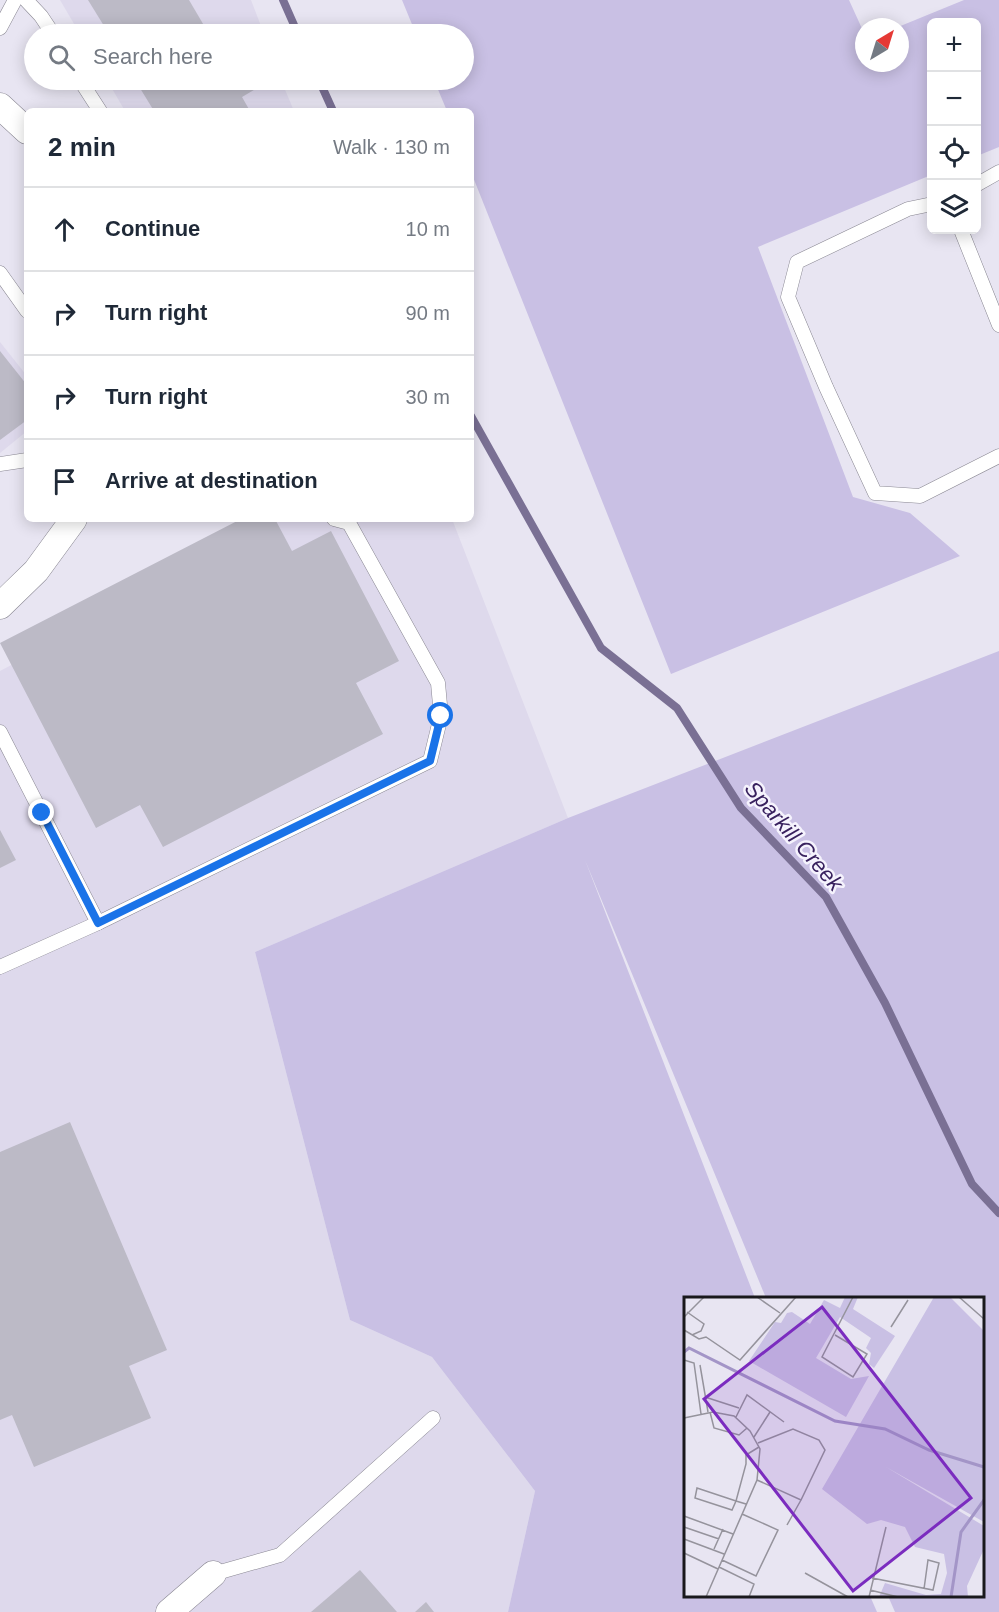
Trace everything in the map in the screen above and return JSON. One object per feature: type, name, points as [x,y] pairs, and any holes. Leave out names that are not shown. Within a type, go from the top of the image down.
[{"type":"street","points":[[0,106],[24,128]]},
{"type":"street","points":[[0,606],[36,571],[72,522]]},
{"type":"street","points":[[169,1612],[213,1574]]},
{"type":"lane","points":[[0,28],[15,0]]},
{"type":"lane","points":[[26,0],[46,24]]},
{"type":"lane","points":[[86,90],[98,108]]},
{"type":"lane","points":[[981,182],[999,172]]},
{"type":"lane","points":[[927,205],[908,209],[797,262],[789,297],[826,387],[875,493],[920,496],[999,456]]},
{"type":"lane","points":[[963,234],[999,324]]},
{"type":"lane","points":[[0,273],[24,307]]},
{"type":"lane","points":[[0,464],[24,460]]},
{"type":"lane","points":[[0,967],[98,923],[430,761],[441,716],[438,683],[349,523],[345,522]]},
{"type":"lane","points":[[0,732],[98,923]]},
{"type":"lane","points":[[213,1574],[280,1555],[433,1418]]},
{"type":"shaded area","points":[[60,0],[251,0],[260,24],[74,24]]},
{"type":"shaded area","points":[[402,0],[849,0],[857,18],[855,18],[855,72],[909,72],[909,22],[964,0],[999,0],[999,147],[981,154],[981,18],[927,18],[927,177],[758,247],[853,497],[910,513],[960,556],[671,674],[474,180],[474,108],[446,108],[438,90],[474,90],[474,24],[412,24]]},
{"type":"shaded area","points":[[113,90],[285,90],[293,108],[123,108]]},
{"type":"shaded area","points":[[0,342],[24,372],[24,433],[0,453]]},
{"type":"shaded area","points":[[274,522],[453,522],[568,818],[255,952],[350,1320],[432,1357],[535,1491],[508,1612],[0,1612],[0,671],[274,527]]},
{"type":"shaded area","points":[[999,651],[999,1612],[895,1612],[888,1597],[984,1597],[984,1297],[766,1297],[585,860],[755,1297],[684,1297],[684,1597],[870,1597],[877,1612],[508,1612],[535,1491],[432,1357],[350,1320],[255,952],[568,818]]},
{"type":"building","points":[[88,0],[189,0],[203,24],[103,24]]},
{"type":"building","points":[[141,90],[254,90],[242,97],[248,108],[152,108]]},
{"type":"building","points":[[0,351],[24,381],[24,422],[0,440]]},
{"type":"building","points":[[235,522],[277,522],[292,551],[331,531],[399,661],[356,683],[383,734],[163,847],[140,805],[96,828],[0,643]]},
{"type":"building","points":[[0,830],[16,860],[0,868]]},
{"type":"building","points":[[70,1122],[167,1350],[129,1366],[151,1418],[34,1467],[12,1415],[0,1420],[0,1152]]},
{"type":"building","points":[[360,1570],[397,1612],[311,1612]]},
{"type":"building","points":[[426,1602],[434,1612],[415,1612]]},
{"type":"waterway","name":"Sparkill Creek","points":[[283,0],[294,24]]},
{"type":"waterway","name":"Sparkill Creek","points":[[324,90],[332,108]]},
{"type":"waterway","name":"Sparkill Creek","points":[[474,421],[601,648],[677,708],[741,808],[826,897],[885,1003],[972,1184],[999,1213]]},
{"type":"route","points":[[42,813],[98,923],[430,761],[441,716]]}]
